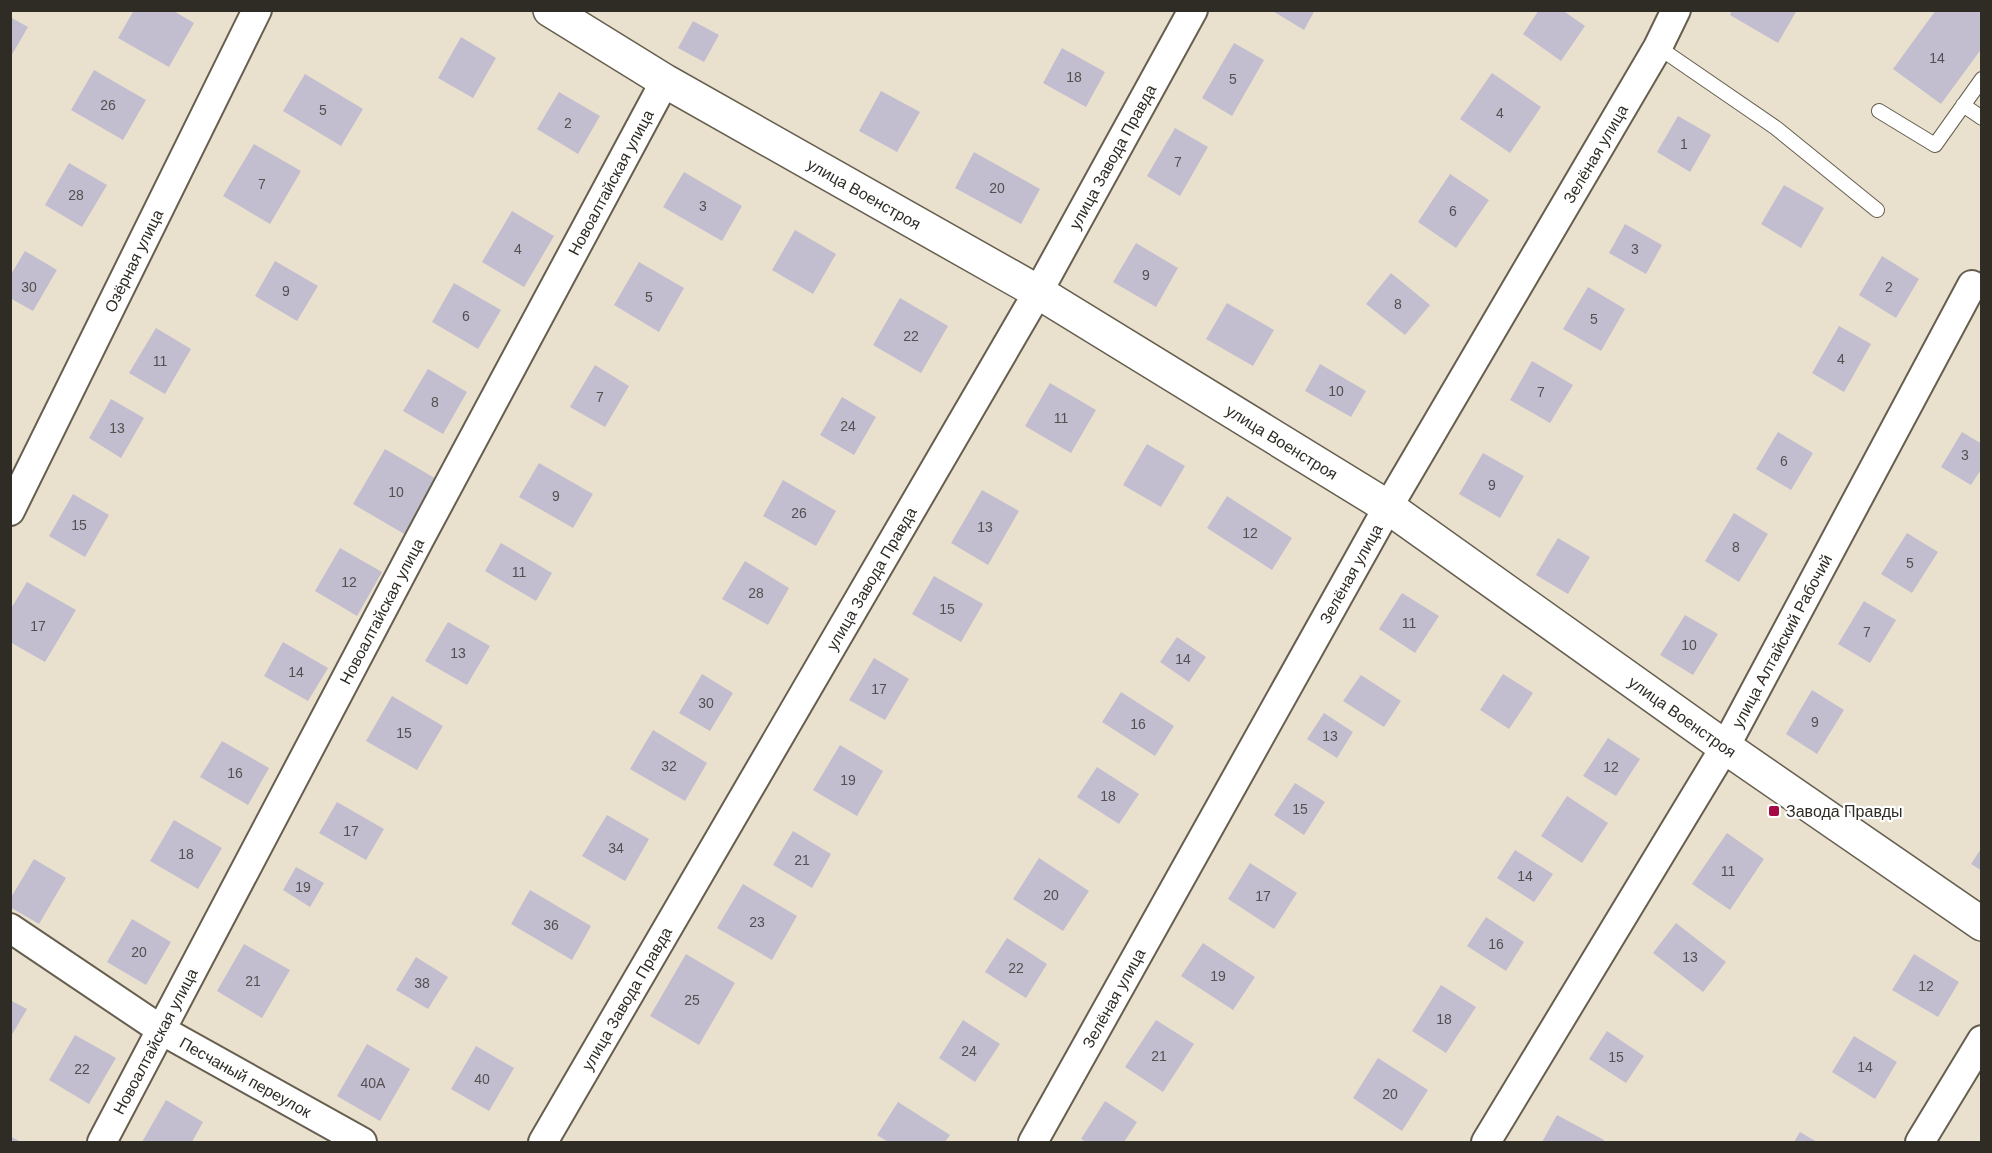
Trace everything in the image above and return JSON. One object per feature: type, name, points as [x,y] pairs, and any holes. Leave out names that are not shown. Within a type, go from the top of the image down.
[{"type":"street","name":"Озёрная улица","points":[[10,511],[257,10]]},
{"type":"street","name":"улица Военстроя","points":[[550,10],[665,81],[1038,292],[1388,507],[1725,747],[1982,924]]},
{"type":"street","name":"улица Завода Правда","points":[[543,1143],[1038,292],[1193,10]]},
{"type":"street","name":"Зелёная улица","points":[[1032,1143],[1388,507],[1658,47],[1676,10]]},
{"type":"street","name":"Новоалтайская улица","points":[[102,1143],[163,1031],[419,540],[665,81]]},
{"type":"street","name":"улица Алтайский Рабочий","points":[[1486,1143],[1725,747],[1972,285]]},
{"type":"street","name":"Песчаный переулок","points":[[10,928],[163,1031],[362,1143]]},
{"type":"street","points":[[1920,1143],[1982,1040]]},
{"type":"lane","points":[[1658,47],[1776,128],[1877,210]]},
{"type":"lane","points":[[1879,111],[1935,145],[1982,79]]},
{"type":"lane","points":[[1963,105],[1982,118]]},
{"type":"building","points":[[134,10],[172,10],[194,23],[169,67],[118,38]]},
{"type":"building","points":[[1271,10],[1315,10],[1304,30]]},
{"type":"building","points":[[1539,10],[1562,10],[1585,26],[1561,61],[1523,34]]},
{"type":"building","points":[[1732,10],[1797,10],[1778,43],[1730,15]]},
{"type":"building","points":[[1936,10],[1982,10],[1982,48],[1941,104],[1893,69]]},
{"type":"building","points":[[10,17],[28,27],[10,58]]},
{"type":"building","points":[[693,21],[719,35],[704,62],[678,48]]},
{"type":"building","points":[[461,37],[496,58],[473,98],[438,78]]},
{"type":"building","points":[[1234,43],[1264,60],[1232,116],[1202,98]]},
{"type":"building","points":[[1062,48],[1105,72],[1086,107],[1043,83]]},
{"type":"building","points":[[94,70],[146,100],[123,140],[71,110]]},
{"type":"building","points":[[1492,73],[1541,107],[1510,153],[1460,119]]},
{"type":"building","points":[[305,74],[363,109],[341,146],[283,111]]},
{"type":"building","points":[[881,91],[920,112],[897,152],[859,131]]},
{"type":"building","points":[[559,92],[600,116],[578,154],[537,129]]},
{"type":"building","points":[[1678,116],[1711,135],[1690,172],[1657,152]]},
{"type":"building","points":[[1175,128],[1208,147],[1180,196],[1147,176]]},
{"type":"building","points":[[254,144],[301,171],[270,224],[223,196]]},
{"type":"building","points":[[974,152],[1040,189],[1021,224],[955,188]]},
{"type":"building","points":[[69,163],[107,185],[82,227],[45,205]]},
{"type":"building","points":[[684,172],[742,206],[722,241],[663,207]]},
{"type":"building","points":[[1450,174],[1489,200],[1456,248],[1418,222]]},
{"type":"building","points":[[1784,185],[1824,208],[1801,248],[1761,224]]},
{"type":"building","points":[[512,211],[554,236],[524,287],[482,262]]},
{"type":"building","points":[[1625,224],[1662,245],[1646,274],[1609,253]]},
{"type":"building","points":[[795,230],[836,254],[813,294],[772,270]]},
{"type":"building","points":[[1136,243],[1178,268],[1156,307],[1113,282]]},
{"type":"building","points":[[25,251],[57,270],[33,311],[10,298],[10,276]]},
{"type":"building","points":[[1882,256],[1919,279],[1896,318],[1859,295]]},
{"type":"building","points":[[275,261],[318,286],[297,321],[255,296]]},
{"type":"building","points":[[639,262],[684,288],[659,332],[614,305]]},
{"type":"building","points":[[1391,273],[1430,305],[1405,335],[1366,304]]},
{"type":"building","points":[[454,283],[501,310],[478,349],[432,322]]},
{"type":"building","points":[[1588,287],[1625,309],[1601,351],[1563,329]]},
{"type":"building","points":[[900,298],[948,326],[921,373],[873,345]]},
{"type":"building","points":[[1227,303],[1274,330],[1253,366],[1206,339]]},
{"type":"building","points":[[1839,326],[1871,344],[1844,392],[1812,373]]},
{"type":"building","points":[[156,328],[191,349],[165,394],[129,373]]},
{"type":"building","points":[[1532,361],[1573,385],[1550,423],[1510,400]]},
{"type":"building","points":[[1320,364],[1366,391],[1351,417],[1305,391]]},
{"type":"building","points":[[595,365],[629,386],[605,427],[570,407]]},
{"type":"building","points":[[428,369],[467,392],[443,434],[403,411]]},
{"type":"building","points":[[1050,383],[1096,410],[1071,453],[1025,426]]},
{"type":"building","points":[[842,397],[876,417],[854,455],[820,435]]},
{"type":"building","points":[[111,399],[144,418],[121,458],[89,438]]},
{"type":"building","points":[[1778,432],[1813,453],[1791,490],[1756,469]]},
{"type":"building","points":[[1962,432],[1982,444],[1982,468],[1971,485],[1941,467]]},
{"type":"building","points":[[1147,444],[1185,466],[1161,507],[1123,485]]},
{"type":"building","points":[[385,449],[438,480],[406,535],[353,504]]},
{"type":"building","points":[[1483,453],[1524,476],[1500,518],[1459,494]]},
{"type":"building","points":[[539,463],[593,494],[573,528],[519,497]]},
{"type":"building","points":[[783,480],[836,511],[816,546],[763,516]]},
{"type":"building","points":[[982,490],[1019,511],[988,565],[951,543]]},
{"type":"building","points":[[73,494],[109,515],[85,557],[49,536]]},
{"type":"building","points":[[1227,496],[1292,538],[1272,570],[1207,528]]},
{"type":"building","points":[[1734,513],[1768,534],[1739,582],[1705,561]]},
{"type":"building","points":[[1907,533],[1938,552],[1912,593],[1881,574]]},
{"type":"building","points":[[1558,538],[1590,557],[1568,594],[1536,575]]},
{"type":"building","points":[[501,543],[552,573],[536,601],[485,571]]},
{"type":"building","points":[[340,548],[382,572],[357,616],[315,591]]},
{"type":"building","points":[[745,561],[789,588],[768,625],[722,599]]},
{"type":"building","points":[[934,576],[983,604],[961,642],[912,614]]},
{"type":"building","points":[[27,582],[76,610],[45,662],[10,642],[10,610]]},
{"type":"building","points":[[1402,593],[1439,616],[1415,653],[1379,629]]},
{"type":"building","points":[[1864,601],[1896,620],[1870,663],[1838,644]]},
{"type":"building","points":[[1685,615],[1718,634],[1693,675],[1660,655]]},
{"type":"building","points":[[448,622],[490,646],[467,685],[425,661]]},
{"type":"building","points":[[1177,637],[1206,657],[1189,682],[1160,662]]},
{"type":"building","points":[[283,642],[328,668],[308,701],[264,676]]},
{"type":"building","points":[[874,658],[909,679],[885,720],[849,700]]},
{"type":"building","points":[[702,674],[733,693],[710,731],[679,713]]},
{"type":"building","points":[[1503,674],[1533,693],[1509,729],[1480,710]]},
{"type":"building","points":[[1361,675],[1401,701],[1384,727],[1343,701]]},
{"type":"building","points":[[1812,690],[1844,710],[1817,754],[1786,734]]},
{"type":"building","points":[[1121,692],[1174,726],[1155,756],[1102,722]]},
{"type":"building","points":[[392,696],[443,726],[417,770],[366,741]]},
{"type":"building","points":[[1324,713],[1353,732],[1337,758],[1307,739]]},
{"type":"building","points":[[653,730],[707,763],[685,801],[630,769]]},
{"type":"building","points":[[1608,738],[1640,759],[1616,796],[1583,776]]},
{"type":"building","points":[[222,741],[269,768],[248,805],[200,777]]},
{"type":"building","points":[[840,745],[883,771],[857,816],[813,790]]},
{"type":"building","points":[[1097,767],[1139,794],[1119,824],[1077,797]]},
{"type":"building","points":[[1295,783],[1325,802],[1304,835],[1274,815]]},
{"type":"building","points":[[1567,796],[1608,823],[1582,863],[1541,836]]},
{"type":"building","points":[[337,802],[384,829],[366,860],[319,833]]},
{"type":"building","points":[[607,815],[649,839],[625,881],[582,856]]},
{"type":"building","points":[[174,820],[222,848],[198,889],[150,861]]},
{"type":"building","points":[[793,831],[831,854],[812,888],[773,865]]},
{"type":"building","points":[[1727,833],[1764,859],[1730,910],[1692,884]]},
{"type":"building","points":[[1982,847],[1982,871],[1971,864]]},
{"type":"building","points":[[1515,850],[1553,874],[1534,902],[1497,878]]},
{"type":"building","points":[[1039,858],[1089,891],[1063,931],[1013,899]]},
{"type":"building","points":[[34,859],[66,878],[39,924],[10,907],[10,899]]},
{"type":"building","points":[[1250,863],[1297,893],[1274,929],[1228,899]]},
{"type":"building","points":[[296,867],[324,883],[310,907],[283,890]]},
{"type":"building","points":[[743,884],[797,916],[772,960],[717,928]]},
{"type":"building","points":[[530,890],[591,926],[572,960],[511,924]]},
{"type":"building","points":[[1486,917],[1524,942],[1506,971],[1467,946]]},
{"type":"building","points":[[132,919],[171,942],[146,985],[107,962]]},
{"type":"building","points":[[1676,923],[1726,962],[1703,992],[1653,953]]},
{"type":"building","points":[[1007,938],[1047,964],[1026,998],[985,972]]},
{"type":"building","points":[[1203,943],[1255,977],[1233,1010],[1181,976]]},
{"type":"building","points":[[244,944],[290,970],[262,1018],[217,991]]},
{"type":"building","points":[[686,954],[735,983],[699,1045],[650,1016]]},
{"type":"building","points":[[1914,954],[1959,982],[1938,1017],[1892,990]]},
{"type":"building","points":[[416,957],[448,977],[428,1009],[396,990]]},
{"type":"building","points":[[1441,985],[1476,1007],[1446,1053],[1412,1031]]},
{"type":"building","points":[[10,1000],[27,1009],[10,1038]]},
{"type":"building","points":[[963,1020],[1000,1044],[975,1082],[939,1058]]},
{"type":"building","points":[[1156,1020],[1194,1044],[1163,1092],[1125,1067]]},
{"type":"building","points":[[1607,1031],[1644,1056],[1626,1083],[1589,1059]]},
{"type":"building","points":[[75,1035],[116,1058],[89,1104],[49,1080]]},
{"type":"building","points":[[1854,1036],[1897,1062],[1875,1099],[1832,1072]]},
{"type":"building","points":[[367,1044],[410,1069],[380,1121],[337,1096]]},
{"type":"building","points":[[476,1046],[514,1068],[489,1111],[451,1089]]},
{"type":"building","points":[[1378,1058],[1428,1090],[1402,1131],[1353,1098]]},
{"type":"building","points":[[166,1100],[203,1122],[192,1142],[142,1142]]},
{"type":"building","points":[[1105,1101],[1137,1122],[1124,1142],[1086,1142],[1081,1139]]},
{"type":"building","points":[[898,1102],[950,1135],[945,1142],[888,1142],[877,1135]]},
{"type":"building","points":[[1557,1115],[1604,1140],[1603,1142],[1542,1142]]},
{"type":"building","points":[[1800,1132],[1817,1142],[1794,1142]]},
{"type":"building","points":[[10,1136],[21,1142],[10,1142]]},
{"type":"place","name":"Завода Правды","points":[[1774,811]]}]
